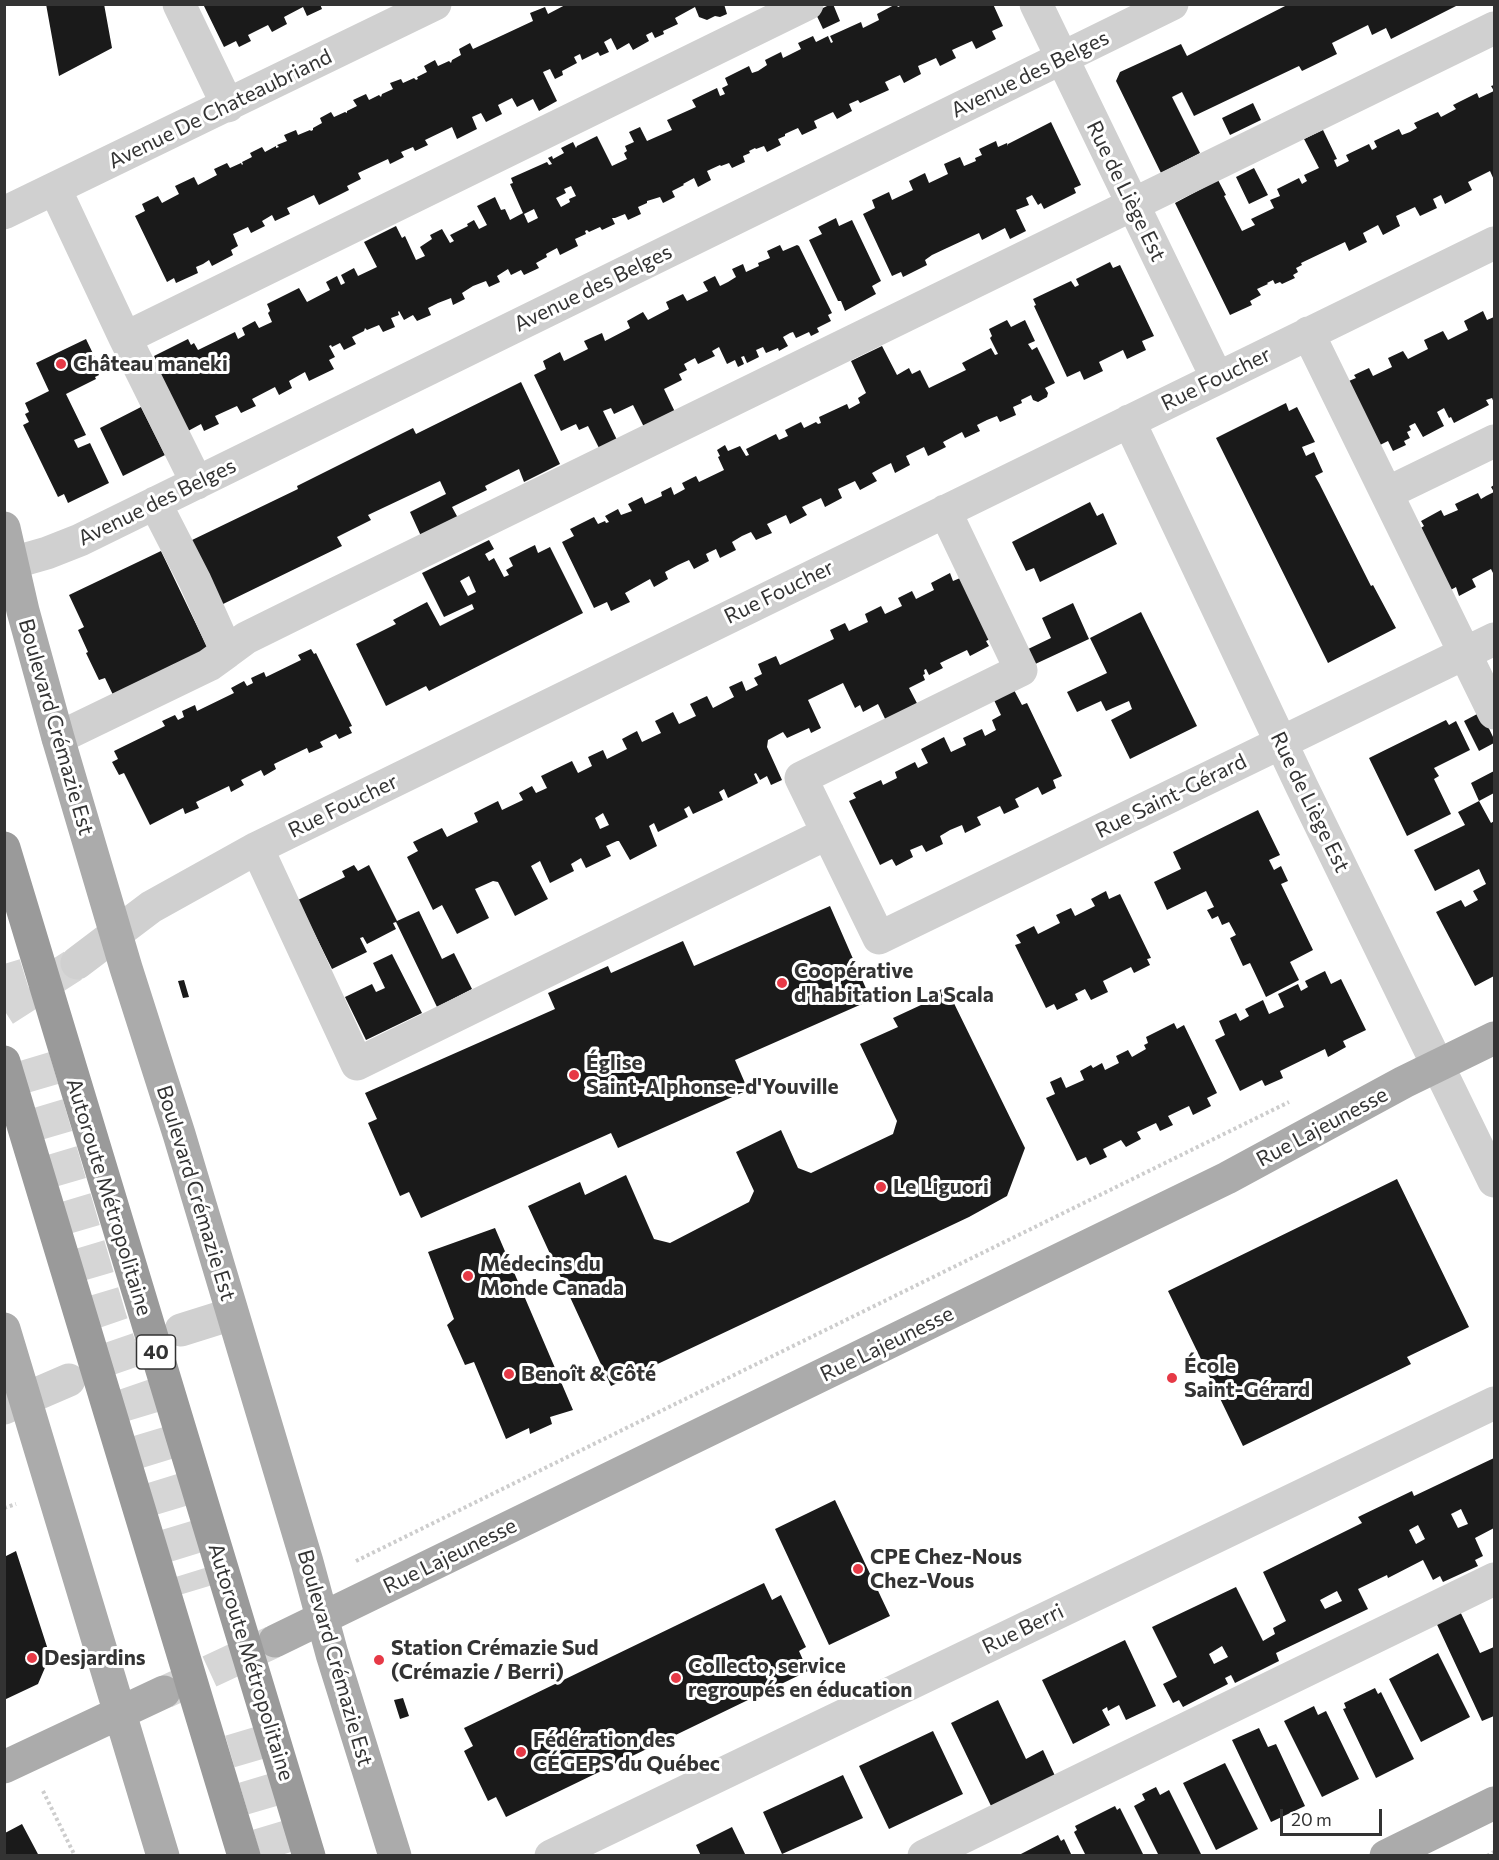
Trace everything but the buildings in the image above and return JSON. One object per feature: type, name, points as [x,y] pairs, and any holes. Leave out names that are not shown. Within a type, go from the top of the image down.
[{"type":"highway","name":"Autoroute Métropolitaine","points":[[4,848],[309,1856]]},
{"type":"highway","points":[[4,1062],[244,1856]]},
{"type":"main road","name":"Boulevard Crémazie Est","points":[[4,528],[22,611],[58,738],[395,1856]]},
{"type":"main road","name":"Rue Lajeunesse","points":[[275,1641],[1227,1178],[1438,1065],[1494,1038]]},
{"type":"main road","points":[[4,1329],[15,1403],[119,1713],[163,1856]]},
{"type":"main road","points":[[4,1767],[164,1692]]},
{"type":"main road","points":[[1386,1856],[1494,1803]]},
{"type":"street","points":[[178,4],[228,106]]},
{"type":"street","name":"Avenue De Chateaubriand","points":[[4,213],[435,4]]},
{"type":"street","points":[[125,338],[807,4]]},
{"type":"street","name":"Rue de Liège Est","points":[[1036,4],[1217,378]]},
{"type":"street","name":"Avenue des Belges","points":[[12,563],[80,540],[1172,4]]},
{"type":"street","points":[[58,738],[208,665],[246,638],[1494,28]]},
{"type":"street","points":[[55,189],[197,483]]},
{"type":"street","name":"Rue Foucher","points":[[77,963],[151,907],[257,848],[1494,243]]},
{"type":"street","points":[[1308,333],[1494,713]]},
{"type":"street","name":"Rue de Liège Est","points":[[1129,422],[1494,1180]]},
{"type":"street","points":[[1387,493],[1494,441]]},
{"type":"street","points":[[154,503],[195,581],[227,652]]},
{"type":"street","points":[[257,848],[357,1064],[828,833],[801,778],[1021,670],[945,511]]},
{"type":"street","name":"Rue Saint-Gérard","points":[[828,833],[879,938],[1494,639]]},
{"type":"street","points":[[181,1330],[232,1314]]},
{"type":"street","points":[[15,1403],[69,1380]]},
{"type":"street","name":"Rue Berri","points":[[551,1856],[1494,1403]]},
{"type":"street","points":[[924,1856],[1494,1579]]},
{"type":"path","name":"Rue Lajeunesse","points":[[352,1563],[1292,1101]]},
{"type":"path","points":[[4,1508],[16,1504]]},
{"type":"path","points":[[43,1791],[75,1856]]},
{"type":"path","points":[[1487,1856],[1494,1852]]},
{"type":"tunnel","points":[[4,1010],[77,963]]},
{"type":"tunnel","points":[[4,964],[16,1003]]},
{"type":"tunnel","points":[[33,1057],[110,1318],[135,1390],[196,1590]]},
{"type":"tunnel","points":[[165,1692],[273,1642]]},
{"type":"tunnel","points":[[241,1731],[278,1856]]},
{"type":"place","name":"Château maneki","points":[[61,364]]},
{"type":"place","name":"Coopérative d'habitation La Scala","points":[[782,983]]},
{"type":"place","name":"Église Saint-Alphonse-d'Youville","points":[[574,1075]]},
{"type":"place","name":"Le Liguori","points":[[881,1187]]},
{"type":"place","name":"Médecins du Monde Canada","points":[[468,1276]]},
{"type":"place","name":"Benoît & Côté","points":[[509,1374]]},
{"type":"place","name":"École Saint-Gérard","points":[[1172,1378]]},
{"type":"place","name":"CPE Chez-Nous Chez-Vous","points":[[858,1569]]},
{"type":"place","name":"Desjardins","points":[[32,1658]]},
{"type":"place","name":"Station Crémazie Sud (Crémazie / Berri)","points":[[379,1660]]},
{"type":"place","name":"Collecto, service regroupés en éducation","points":[[676,1678]]},
{"type":"place","name":"Fédération des CÉGEPS du Québec","points":[[521,1752]]}]
